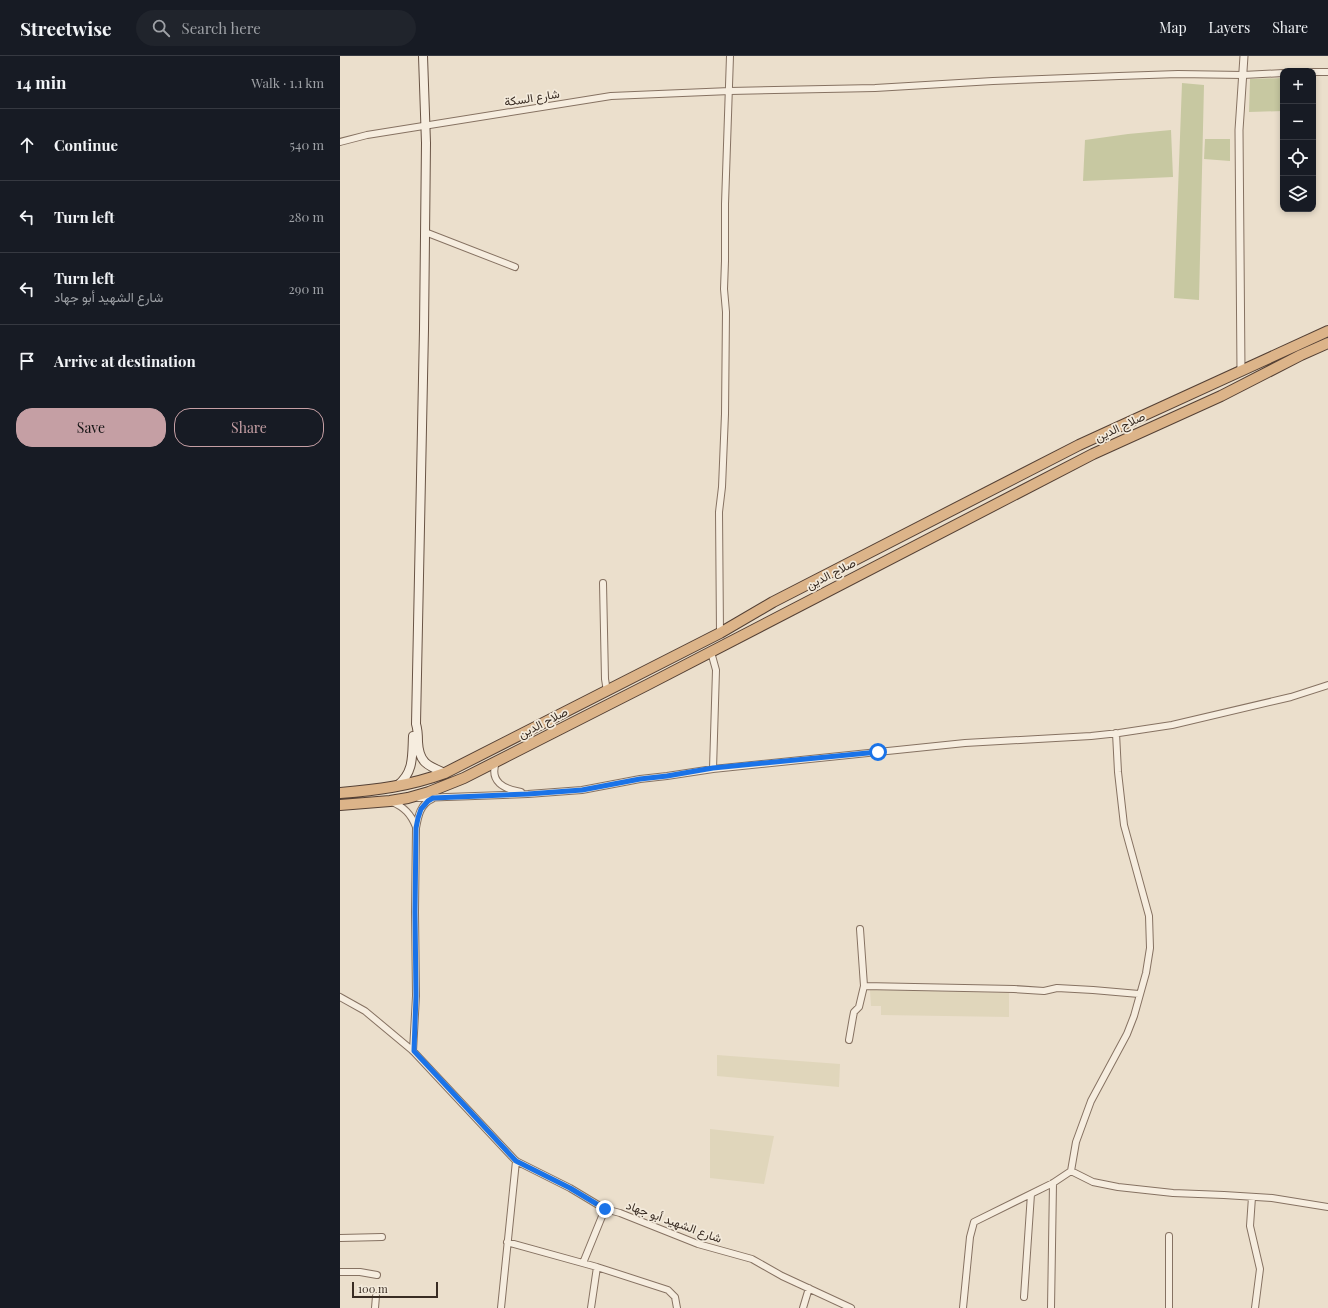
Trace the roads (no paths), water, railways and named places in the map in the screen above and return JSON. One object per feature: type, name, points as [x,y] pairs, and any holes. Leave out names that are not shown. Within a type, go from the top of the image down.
[{"type":"highway","name":"صلاح الدين","points":[[340,793],[396,787],[445,773],[720,633],[773,602],[1056,457],[1328,331]]},
{"type":"highway","name":"صلاح الدين","points":[[340,805],[408,798],[448,785],[496,762],[1119,442],[1221,396],[1301,355],[1328,343]]},
{"type":"highway","points":[[1056,457],[1060,457],[1062,459],[1062,471]]},
{"type":"highway","points":[[877,549],[872,557],[882,563]]},
{"type":"main road","points":[[396,787],[404,780],[410,771],[414,730],[416,724],[426,232],[424,56]]},
{"type":"main road","points":[[416,724],[418,729],[418,744],[422,760],[431,768],[445,773]]},
{"type":"street","points":[[720,633],[719,512],[722,487],[726,391],[724,204],[730,91],[730,56]]},
{"type":"street","points":[[1241,371],[1239,130],[1244,56]]},
{"type":"street","points":[[1316,72],[1328,72]]},
{"type":"street","name":"شارع السكة","points":[[340,142],[367,135],[426,127],[610,96],[730,91],[875,88],[993,81],[1178,74],[1280,74]]},
{"type":"street","points":[[426,232],[515,267]]},
{"type":"street","points":[[604,583],[605,679],[607,691]]},
{"type":"street","points":[[711,652],[716,670],[713,768]]},
{"type":"street","points":[[408,798],[528,794],[582,790],[640,779],[713,768],[973,742],[1091,736],[1116,733],[1172,725],[1291,697],[1328,685]]},
{"type":"street","points":[[962,1308],[970,1237],[974,1222],[1052,1183],[1070,1171],[1081,1126],[1091,1101],[1127,1034],[1134,1016],[1146,973],[1150,948],[1149,916],[1124,825],[1118,772],[1116,733]]},
{"type":"street","points":[[496,762],[494,772],[499,784],[509,789],[528,794]]},
{"type":"street","points":[[414,1051],[416,996],[416,828],[421,809],[433,798]]},
{"type":"street","points":[[390,801],[399,805],[408,812],[413,818],[416,828]]},
{"type":"street","points":[[850,1040],[854,1012],[859,1007],[864,986],[860,929]]},
{"type":"street","points":[[864,986],[1014,988],[1044,991],[1064,988],[1139,994]]},
{"type":"street","name":"شارع الشهيد أبو جهاد","points":[[340,997],[365,1011],[414,1051],[516,1161],[570,1188],[605,1209],[620,1213],[619,1214],[698,1244],[752,1259],[851,1308]]},
{"type":"street","points":[[501,1308],[516,1161]]},
{"type":"street","points":[[1070,1171],[1093,1182],[1118,1187],[1173,1193],[1224,1194],[1272,1198],[1328,1207]]},
{"type":"street","points":[[1051,1308],[1052,1183]]},
{"type":"street","points":[[1024,1296],[1031,1194]]},
{"type":"street","points":[[1252,1197],[1250,1226],[1260,1269],[1255,1308]]},
{"type":"street","points":[[583,1263],[605,1209]]},
{"type":"street","points":[[1169,1236],[1169,1308]]},
{"type":"street","points":[[340,1238],[382,1237]]},
{"type":"street","points":[[507,1242],[597,1267],[668,1290],[675,1297],[678,1308]]},
{"type":"street","points":[[591,1308],[597,1267]]},
{"type":"street","points":[[340,1272],[360,1272],[377,1275]]},
{"type":"street","points":[[803,1308],[808,1288]]},
{"type":"street","points":[[375,1308],[376,1296]]}]
